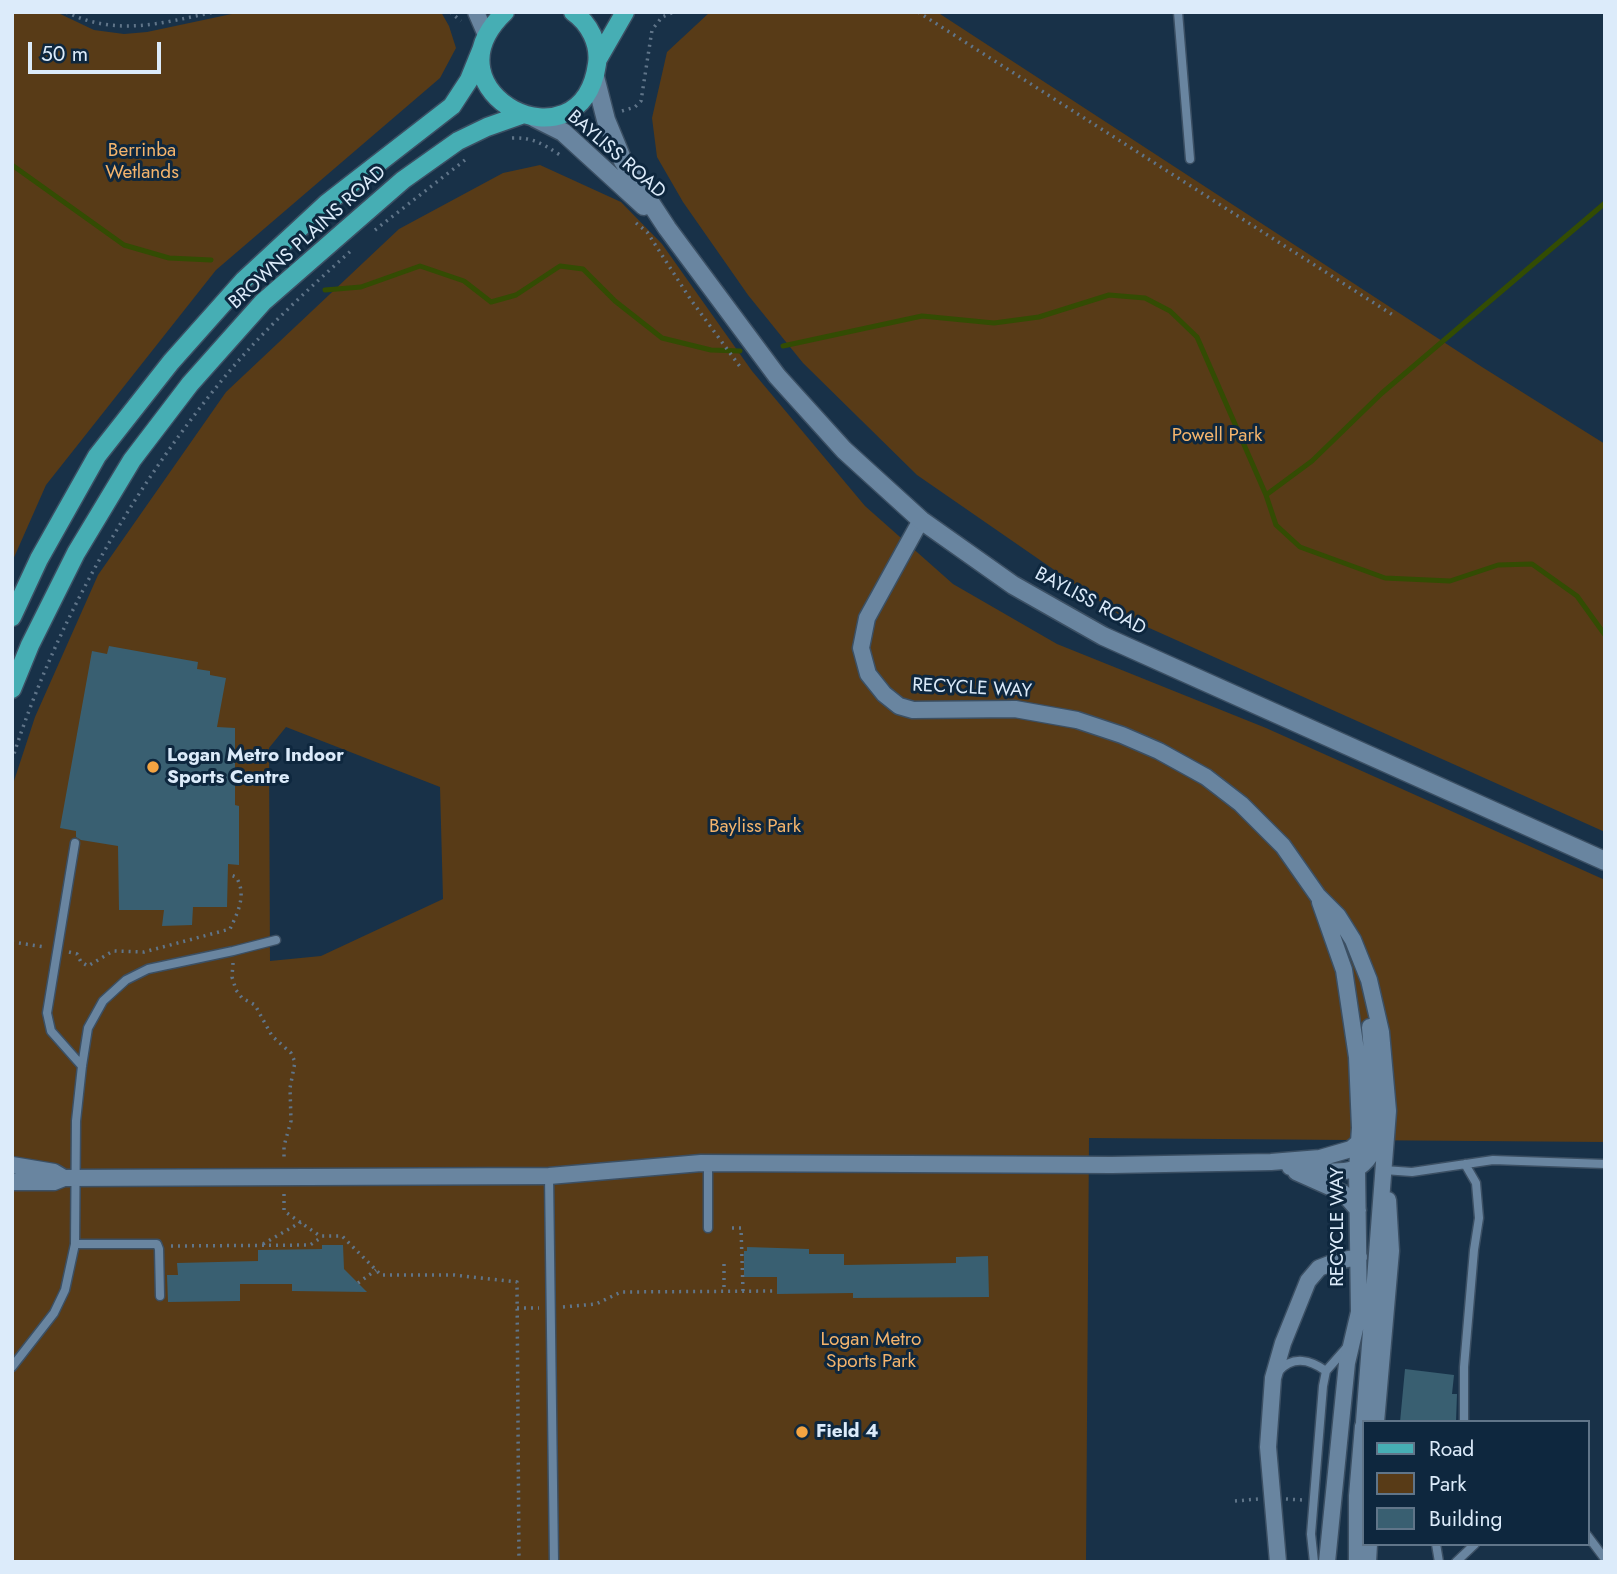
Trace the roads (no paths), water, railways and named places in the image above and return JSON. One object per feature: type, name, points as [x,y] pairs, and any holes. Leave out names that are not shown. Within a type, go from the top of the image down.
[{"type":"main road","name":"BROWNS PLAINS ROAD","points":[[12,617],[39,559],[97,456],[171,362],[244,280],[327,203],[452,106],[469,80],[494,22],[505,12]]},
{"type":"main road","points":[[573,12],[588,27],[595,42],[598,58],[595,77]]},
{"type":"main road","points":[[598,58],[625,12]]},
{"type":"main road","points":[[484,42],[482,65],[485,81],[494,96],[506,108],[528,117]]},
{"type":"main road","name":"BROWNS PLAINS ROAD","points":[[12,689],[30,645],[83,541],[132,460],[190,384],[263,302],[402,180],[458,142],[487,127],[528,117],[554,116],[572,108],[586,94],[595,77]]},
{"type":"street","points":[[475,12],[484,42]]},
{"type":"street","name":"BAYLISS ROAD","points":[[595,77],[606,120],[623,161],[667,228],[777,376],[844,450],[921,520],[1013,585],[1103,636],[1605,861]]},
{"type":"street","name":"BAYLISS ROAD","points":[[528,117],[563,132],[667,228]]},
{"type":"street","name":"RECYCLE WAY","points":[[921,520],[867,618],[861,648],[868,674],[884,694],[899,706],[914,710],[1015,709],[1077,720],[1122,735],[1159,751],[1206,777],[1241,804],[1283,846],[1318,896],[1338,916],[1353,940],[1369,980],[1381,1032],[1386,1073],[1388,1111],[1384,1170]]},
{"type":"street","name":"RECYCLE WAY","points":[[1318,896],[1344,970],[1357,1057],[1359,1142],[1359,1312],[1347,1363],[1327,1562]]},
{"type":"street","points":[[1288,1167],[1337,1171],[1357,1169],[1369,1158],[1373,1147],[1374,1085],[1369,980]]},
{"type":"street","points":[[12,1182],[54,1182],[71,1178],[549,1177],[708,1163],[1112,1165],[1271,1162],[1320,1158],[1351,1149],[1359,1142]]},
{"type":"street","points":[[1271,1162],[1288,1167],[1343,1193],[1358,1210]]},
{"type":"street","points":[[12,1165],[54,1172],[71,1178]]},
{"type":"street","points":[[1376,1420],[1391,1251],[1384,1170]]},
{"type":"street","points":[[1363,1420],[1384,1170]]},
{"type":"street","points":[[1278,1562],[1268,1447],[1273,1378],[1287,1333],[1308,1281],[1319,1268],[1359,1257]]},
{"type":"street","points":[[1357,1562],[1357,1496],[1362,1436]]},
{"type":"lane","points":[[1178,12],[1190,159]]},
{"type":"lane","points":[[75,843],[47,1013],[51,1031],[82,1066]]},
{"type":"lane","points":[[12,1367],[54,1312],[65,1290],[75,1244],[71,1178],[82,1066],[88,1028],[103,1001],[126,980],[148,970],[276,940]]},
{"type":"lane","points":[[1384,1170],[1412,1172],[1493,1160],[1605,1164]]},
{"type":"lane","points":[[708,1163],[708,1228]]},
{"type":"lane","points":[[1464,1420],[1464,1367],[1479,1218],[1476,1183],[1465,1164]]},
{"type":"lane","points":[[549,1177],[554,1562]]},
{"type":"lane","points":[[75,1244],[157,1244],[160,1296]]},
{"type":"lane","points":[[1314,1562],[1311,1534],[1322,1386],[1326,1371],[1352,1342]]},
{"type":"lane","points":[[1273,1378],[1284,1365],[1296,1361],[1307,1360],[1326,1371]]},
{"type":"lane","points":[[1589,1538],[1605,1559]]},
{"type":"lane","points":[[1456,1562],[1473,1546]]},
{"type":"waterway","points":[[12,165],[124,245],[169,258],[211,260]]},
{"type":"waterway","points":[[1266,495],[1312,461],[1382,393],[1605,203]]},
{"type":"waterway","points":[[325,290],[361,287],[420,266],[464,281],[491,302],[516,295],[560,266],[583,269],[615,301],[662,338],[711,350],[740,351]]},
{"type":"waterway","points":[[783,346],[922,316],[994,323],[1039,317],[1109,295],[1145,298],[1170,311],[1197,337],[1266,495],[1276,525],[1300,547],[1385,578],[1450,581],[1498,565],[1532,564],[1577,596],[1605,635]]},
{"type":"place","name":"Logan Metro Indoor Sports Centre","points":[[153,767]]},
{"type":"place","name":"Field 4","points":[[802,1432]]},
{"type":"park label","name":"Berrinba Wetlands","points":[[142,162]]},
{"type":"park label","name":"Powell Park","points":[[1217,436]]},
{"type":"park label","name":"Bayliss Park","points":[[755,827]]},
{"type":"park label","name":"Logan Metro Sports Park","points":[[871,1351]]}]
